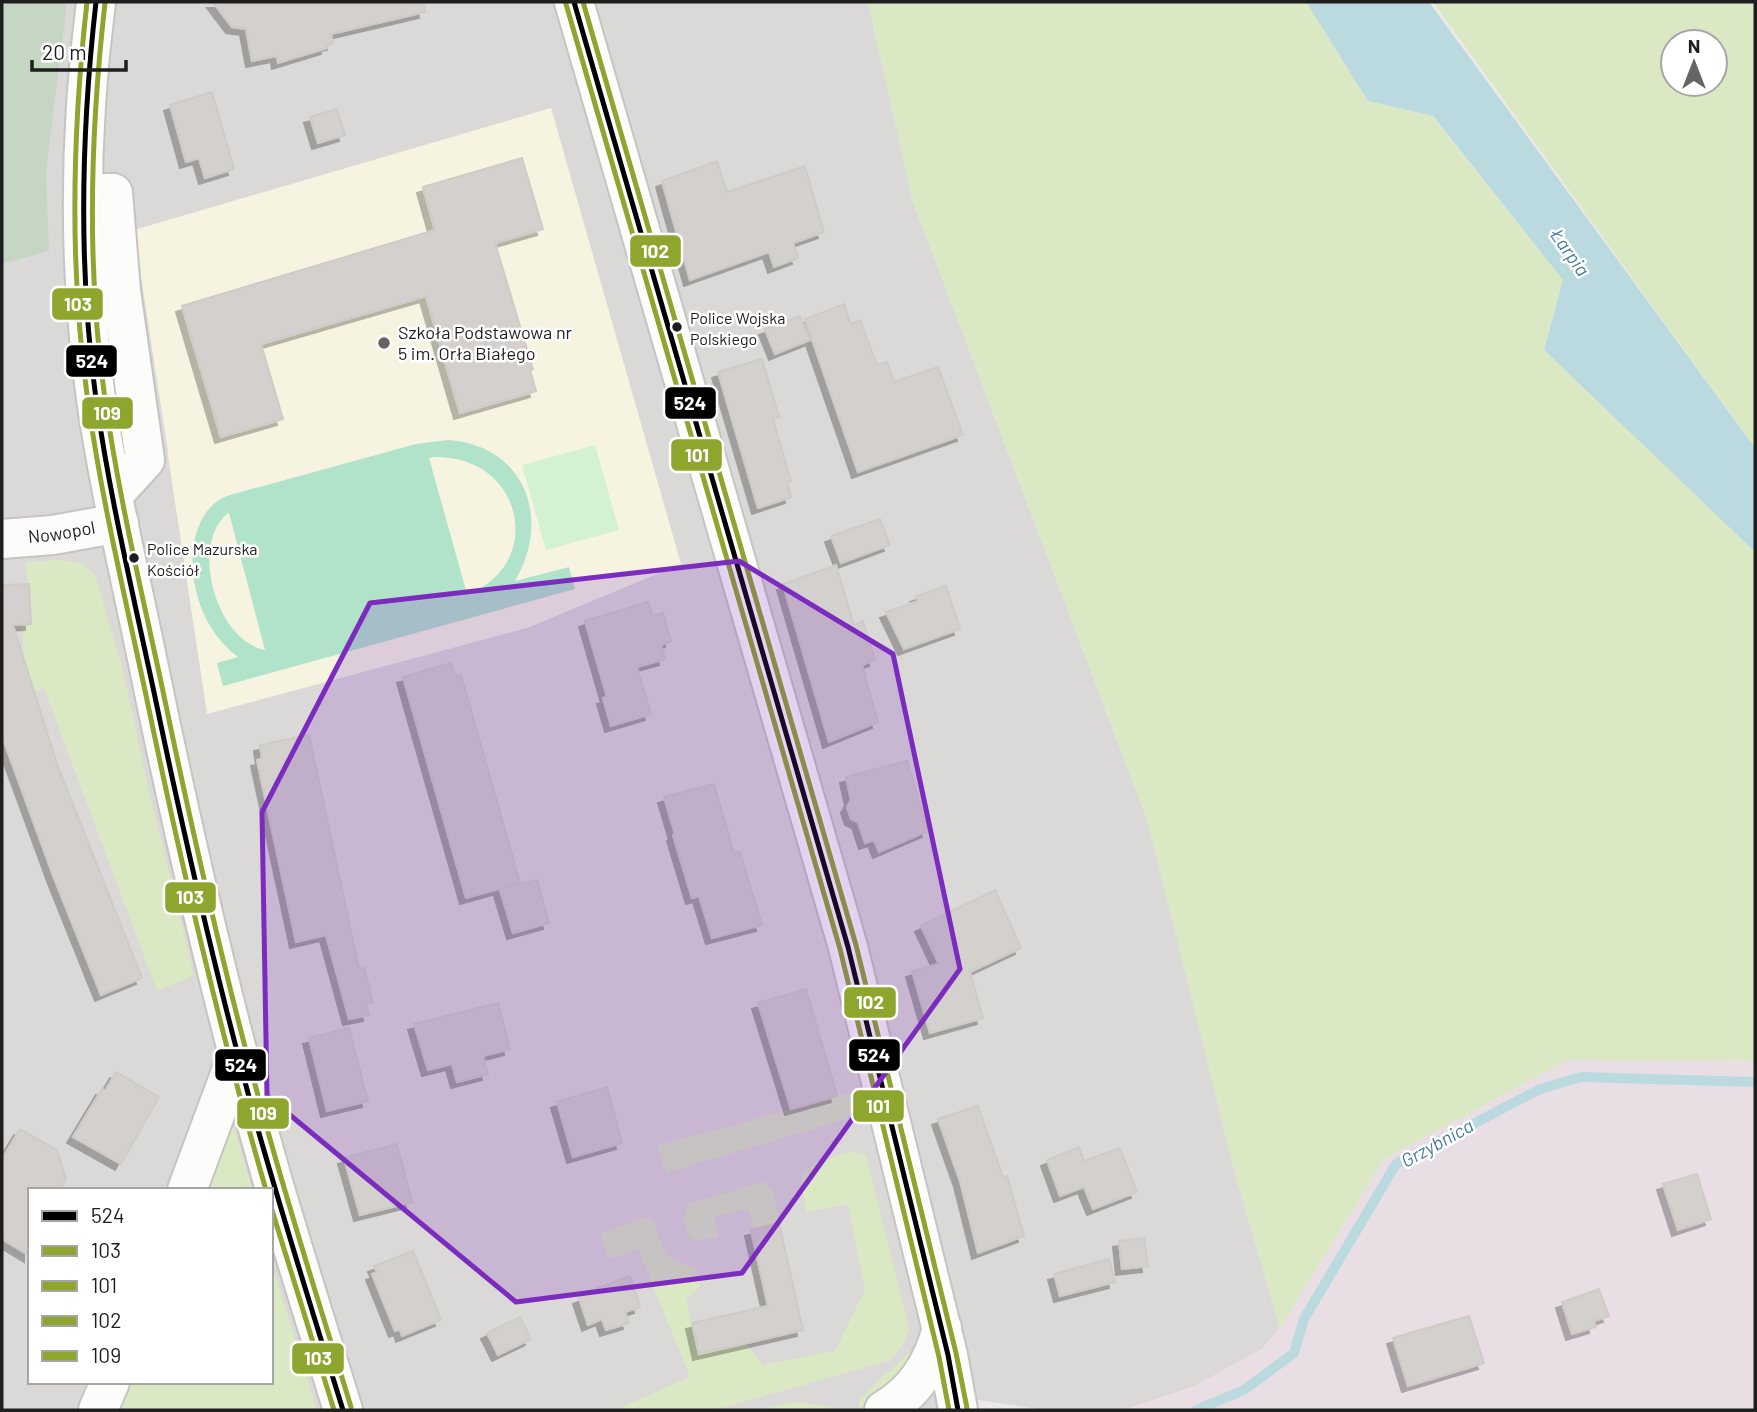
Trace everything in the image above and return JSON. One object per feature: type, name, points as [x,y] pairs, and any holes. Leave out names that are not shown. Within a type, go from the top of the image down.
[{"type":"street","points":[[96,2],[84,130],[121,291],[145,460],[116,509],[167,758],[271,1174],[284,1253],[343,1410]]},
{"type":"street","points":[[574,2],[848,947],[942,1328],[958,1410]]},
{"type":"street","name":"Nowopol","points":[[2,539],[53,535],[116,509]]},
{"type":"street","points":[[188,1188],[239,1053]]},
{"type":"street","points":[[884,1410],[909,1393],[919,1380],[930,1361],[942,1328]]},
{"type":"street","points":[[98,1410],[109,1384]]},
{"type":"highlighted area","points":[[739,561],[893,654],[960,969],[742,1273],[516,1302],[267,1096],[262,812],[370,603]]},
{"type":"shaded area","points":[[2,2],[563,2],[964,1410],[2,1410]]},
{"type":"shaded area","points":[[131,2],[528,2],[542,69],[534,81],[129,204],[119,112],[121,61]]},
{"type":"shaded area","points":[[593,2],[868,2],[913,202],[1148,822],[1236,1177],[1280,1328],[1262,1349],[1193,1387],[1124,1410],[1045,1410],[972,1399]]},
{"type":"shaded area","name":"Szkoła Podstawowa nr 5 im. Orła Białego","points":[[551,108],[681,564],[527,628],[207,714],[134,230]]},
{"type":"shaded area","points":[[140,272],[168,452],[150,473],[122,292]]},
{"type":"shaded area","points":[[1568,1060],[1755,1061],[1755,1410],[1124,1410],[1193,1387],[1262,1349],[1280,1328],[1384,1159]]},
{"type":"green space","points":[[2,2],[67,2],[46,171],[49,251],[2,264]]},
{"type":"green space","points":[[868,2],[1306,2],[1368,101],[1432,116],[1563,280],[1544,350],[1755,552],[1755,1061],[1568,1060],[1384,1159],[1280,1328],[1236,1177],[1148,822],[913,202]]},
{"type":"green space","points":[[1433,2],[1755,2],[1755,448]]},
{"type":"green space","points":[[448,440],[475,445],[496,455],[513,470],[524,489],[530,510],[531,534],[526,557],[515,581],[569,567],[575,589],[223,686],[217,663],[238,657],[224,644],[207,621],[194,580],[193,551],[200,523],[207,511],[217,501],[230,495],[416,444]],"holes":[[[429,458],[466,462],[490,475],[506,493],[514,515],[515,539],[507,561],[491,580],[467,594]],[[229,513],[265,650],[248,643],[233,629],[221,611],[214,590],[210,546],[216,527]]]},
{"type":"green space","points":[[595,445],[619,530],[546,550],[522,465]]},
{"type":"green space","points":[[62,560],[81,563],[95,575],[123,671],[194,975],[157,991],[44,688],[34,692],[24,660],[22,624],[31,623],[26,562]]},
{"type":"green space","points":[[851,1093],[853,1107],[846,1119],[666,1173],[657,1146]]},
{"type":"green space","points":[[230,1127],[234,1127],[251,1188],[203,1188]]},
{"type":"green space","points":[[850,1152],[866,1155],[909,1330],[903,1346],[888,1361],[714,1410],[615,1410],[690,1377],[638,1249],[609,1259],[600,1233],[644,1218],[653,1220],[666,1255],[696,1269],[700,1286],[686,1299],[699,1354],[746,1344],[763,1365],[835,1351],[865,1290],[848,1204],[807,1212],[801,1183],[802,1174],[815,1163]]},
{"type":"green space","points":[[765,1182],[774,1192],[779,1223],[754,1229],[748,1209],[714,1217],[718,1237],[697,1241],[689,1237],[683,1217],[689,1203]]},
{"type":"green space","points":[[273,1273],[275,1274],[317,1410],[115,1410],[127,1384],[273,1384]]},
{"type":"green space","points":[[919,1344],[918,1358],[878,1402],[859,1407],[860,1398]]},
{"type":"green space","points":[[796,1402],[833,1410],[751,1410]]},
{"type":"water","name":"Łarpia","points":[[1306,2],[1429,2],[1755,448],[1755,552],[1544,350],[1563,280],[1433,116],[1368,101]]},
{"type":"building","points":[[213,2],[423,2],[425,12],[331,34],[333,44],[327,45],[327,48],[278,63],[277,56],[252,61],[246,29],[232,27]]},
{"type":"building","points":[[212,92],[234,169],[205,178],[199,158],[186,162],[170,105]]},
{"type":"building","points":[[337,109],[345,135],[318,143],[310,117]]},
{"type":"building","points":[[522,158],[543,229],[495,243],[533,369],[530,370],[536,391],[460,413],[426,296],[261,344],[283,419],[221,437],[182,306],[435,230],[423,187]]},
{"type":"building","points":[[717,161],[727,192],[805,166],[824,232],[793,243],[798,258],[774,267],[769,252],[690,280],[662,181]]},
{"type":"building","points":[[844,304],[851,324],[860,320],[877,365],[887,362],[894,382],[938,367],[963,435],[858,472],[805,319]]},
{"type":"building","points":[[800,316],[810,340],[775,354],[765,329]]},
{"type":"building","points":[[762,359],[779,417],[773,419],[791,481],[787,482],[791,497],[758,508],[718,372]]},
{"type":"building","points":[[880,519],[890,545],[841,563],[831,536]]},
{"type":"building","points":[[836,565],[854,625],[863,621],[875,660],[862,665],[878,722],[829,742],[783,584]]},
{"type":"building","points":[[29,584],[31,624],[13,625],[58,767],[142,978],[101,995],[54,878],[2,736],[2,585]]},
{"type":"building","points":[[946,586],[960,629],[904,649],[886,612],[918,601],[916,596]]},
{"type":"building","points":[[648,602],[653,616],[663,613],[671,641],[661,645],[665,659],[637,667],[651,714],[611,726],[603,698],[607,697],[585,621]]},
{"type":"building","points":[[451,663],[455,676],[461,675],[520,883],[466,898],[403,677]]},
{"type":"building","points":[[309,735],[359,969],[364,968],[373,1002],[366,1004],[369,1015],[349,1019],[326,935],[296,942],[257,760],[262,759],[260,745]]},
{"type":"building","points":[[907,761],[928,831],[879,852],[874,840],[865,843],[858,822],[851,819],[847,807],[851,800],[846,777]]},
{"type":"building","points":[[714,784],[734,853],[740,852],[762,925],[712,938],[699,896],[692,898],[664,797]]},
{"type":"building","points":[[537,880],[549,923],[513,933],[500,890]]},
{"type":"building","points":[[995,890],[1021,948],[970,972],[983,1018],[930,1033],[912,971],[939,964],[921,926]]},
{"type":"building","points":[[806,989],[837,1096],[791,1109],[758,1003]]},
{"type":"building","points":[[498,1003],[510,1049],[483,1056],[488,1074],[457,1082],[452,1064],[428,1070],[414,1024]]},
{"type":"building","points":[[349,1028],[368,1101],[327,1111],[309,1038]]},
{"type":"building","points":[[116,1072],[159,1097],[121,1164],[73,1137],[102,1089],[105,1091]]},
{"type":"building","points":[[607,1087],[622,1143],[573,1157],[557,1102]]},
{"type":"building","points":[[978,1106],[1003,1177],[1007,1176],[1024,1236],[978,1253],[960,1181],[938,1119]]},
{"type":"building","points":[[20,1129],[57,1150],[66,1179],[61,1188],[28,1188],[28,1255],[2,1239],[2,1159]]},
{"type":"building","points":[[397,1144],[412,1202],[360,1215],[344,1158]]},
{"type":"building","points":[[1079,1147],[1084,1161],[1120,1148],[1137,1192],[1093,1209],[1084,1187],[1060,1196],[1047,1160]]},
{"type":"building","points":[[1697,1174],[1711,1219],[1678,1230],[1663,1184]]},
{"type":"building","points":[[779,1223],[803,1330],[699,1354],[692,1323],[768,1306],[751,1230]]},
{"type":"building","points":[[1144,1238],[1148,1266],[1122,1269],[1119,1241]]},
{"type":"building","points":[[413,1251],[441,1320],[402,1336],[400,1329],[395,1331],[372,1274],[377,1272],[374,1266]]},
{"type":"building","points":[[1109,1259],[1115,1282],[1060,1296],[1054,1274]]},
{"type":"building","points":[[630,1276],[640,1307],[625,1312],[629,1323],[606,1330],[602,1319],[588,1325],[579,1298]]},
{"type":"building","points":[[1599,1289],[1609,1316],[1594,1321],[1595,1327],[1572,1334],[1562,1302]]},
{"type":"building","points":[[1469,1316],[1484,1363],[1408,1386],[1393,1338]]},
{"type":"building","points":[[520,1317],[531,1339],[498,1355],[487,1333]]},
{"type":"waterway","name":"Grzybnica","points":[[1196,1410],[1244,1390],[1294,1353],[1304,1319],[1396,1164],[1540,1089],[1581,1077],[1755,1082]]},
{"type":"transit line","name":"103","points":[[87,2],[78,102],[75,252],[88,402],[115,551],[187,884],[232,1068],[265,1188]]},
{"type":"transit line","name":"524","points":[[96,2],[87,101],[84,250],[90,349],[108,474],[177,801],[226,1009],[253,1112],[343,1410]]},
{"type":"transit line","name":"524","points":[[574,2],[848,947],[948,1355],[958,1410]]},
{"type":"transit line","name":"102","points":[[583,2],[856,945],[956,1353],[967,1408]]},
{"type":"transit line","name":"109","points":[[105,3],[93,152],[93,251],[99,350],[117,474],[186,800],[235,1007],[283,1185],[351,1407]]},
{"type":"transit line","name":"101","points":[[566,4],[840,949],[939,1357],[949,1410]]},
{"type":"transit line","name":"103","points":[[273,1213],[334,1410]]},
{"type":"place","name":"Police Wojska Polskiego","points":[[677,327]]},
{"type":"place","name":"Szkoła Podstawowa nr 5 im. Orła Białego","points":[[384,343]]},
{"type":"place","name":"Police Mazurska Kościół","points":[[134,558]]}]
